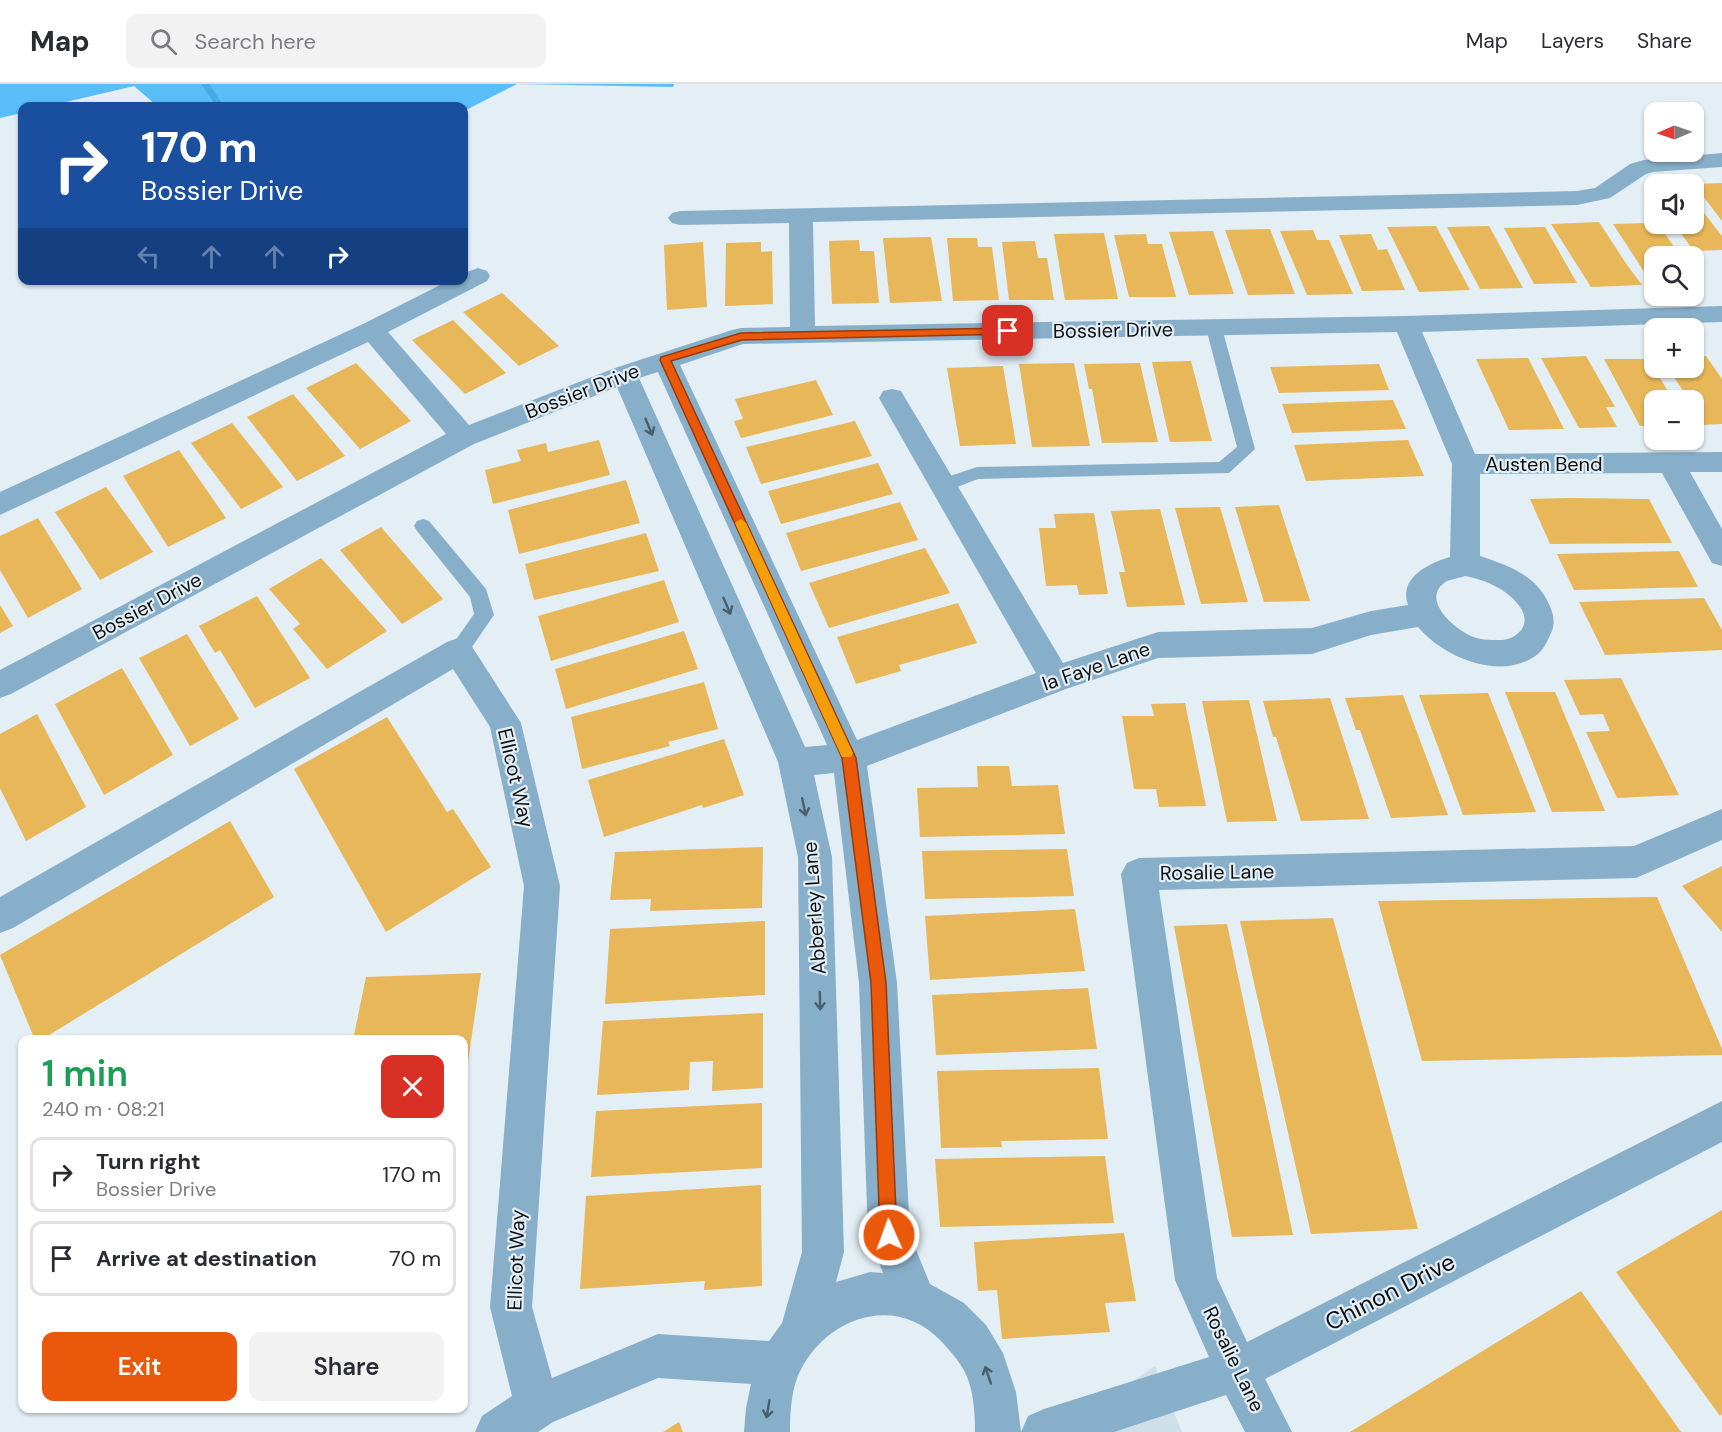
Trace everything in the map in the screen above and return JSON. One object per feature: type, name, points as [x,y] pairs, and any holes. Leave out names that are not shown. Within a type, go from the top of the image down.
[{"type":"street","points":[[680,218],[1577,198],[1602,193],[1638,169],[1652,165],[1722,160]]},
{"type":"street","points":[[801,216],[803,334]]},
{"type":"street","points":[[468,281],[478,276]]},
{"type":"street","points":[[0,504],[372,330],[460,285]]},
{"type":"street","name":"Bossier Drive","points":[[0,685],[464,437],[624,374],[741,336],[1406,324],[1722,314]]},
{"type":"street","points":[[1406,324],[1466,464]]},
{"type":"street","points":[[372,330],[464,437]]},
{"type":"street","points":[[665,360],[849,758],[879,983],[889,1235],[915,1298]]},
{"type":"street","name":"Abberley Lane","points":[[624,374],[641,408],[795,762],[815,857],[824,1252],[790,1348],[773,1383],[767,1432]]},
{"type":"street","points":[[891,398],[1056,679]]},
{"type":"street","name":"Austen Bend","points":[[1465,565],[1466,464],[1722,462]]},
{"type":"street","points":[[1671,464],[1722,555]]},
{"type":"street","points":[[1465,565],[1496,572],[1515,583],[1529,597],[1538,615],[1539,630],[1530,644],[1516,652],[1491,655],[1470,651],[1452,642],[1435,629],[1425,614],[1420,598],[1425,582],[1435,572],[1447,567],[1465,565]]},
{"type":"street","name":"la Faye Lane","points":[[795,762],[849,758],[1056,679],[1158,645],[1312,641],[1371,623],[1425,614]]},
{"type":"street","points":[[0,916],[458,651]]},
{"type":"street","name":"Ellicot Way","points":[[458,651],[505,723],[542,886],[511,1307],[537,1406]]},
{"type":"street","name":"Rosalie Lane","points":[[1269,1432],[1237,1370],[1196,1280],[1139,873],[1636,862],[1722,824]]},
{"type":"street","name":"Chinon Drive","points":[[1044,1432],[1237,1370],[1722,1122]]},
{"type":"street","points":[[498,1432],[537,1406],[658,1356],[790,1348],[817,1316],[834,1304],[854,1296],[895,1293],[915,1298],[944,1314],[968,1338],[987,1370],[997,1407],[998,1432]]},
{"type":"lane","points":[[944,485],[977,473],[1222,468],[1246,449],[1214,328]]},
{"type":"lane","points":[[423,525],[479,594],[484,615],[458,651]]},
{"type":"shaded area","points":[[0,84],[517,84],[468,109],[468,102],[152,102],[134,86],[66,102],[18,102],[18,114],[0,118]]},
{"type":"shaded area","points":[[517,84],[674,84],[673,87]]},
{"type":"shaded area","points":[[1155,1366],[1182,1432],[1059,1432]]},
{"type":"building","points":[[1722,183],[1722,221],[1704,197],[1704,184]]},
{"type":"building","points":[[1704,213],[1722,236],[1722,250],[1704,251],[1704,246],[1690,246],[1681,234],[1704,234]]},
{"type":"building","points":[[1599,222],[1642,285],[1591,287],[1551,224]]},
{"type":"building","points":[[1644,223],[1644,234],[1665,234],[1673,246],[1644,246],[1644,272],[1613,224]]},
{"type":"building","points":[[1436,226],[1470,290],[1419,292],[1387,227]]},
{"type":"building","points":[[1489,226],[1523,288],[1480,289],[1447,227]]},
{"type":"building","points":[[1545,227],[1577,283],[1534,284],[1504,228]]},
{"type":"building","points":[[1270,229],[1295,294],[1248,295],[1225,230]]},
{"type":"building","points":[[1313,230],[1317,240],[1329,240],[1353,294],[1307,295],[1280,231]]},
{"type":"building","points":[[1213,231],[1234,294],[1189,295],[1169,232]]},
{"type":"building","points":[[1104,233],[1118,299],[1065,300],[1054,234]]},
{"type":"building","points":[[1146,234],[1148,244],[1162,244],[1176,297],[1129,297],[1114,235]]},
{"type":"building","points":[[1371,234],[1378,250],[1387,249],[1405,290],[1362,291],[1339,235]]},
{"type":"building","points":[[931,237],[942,301],[890,303],[883,238]]},
{"type":"building","points":[[947,238],[977,238],[978,247],[992,247],[999,300],[953,301]]},
{"type":"building","points":[[859,240],[860,251],[874,251],[879,303],[832,304],[829,241]]},
{"type":"building","points":[[1035,241],[1038,258],[1047,258],[1054,300],[1009,300],[1002,242]]},
{"type":"building","points":[[703,242],[707,307],[667,310],[664,245]]},
{"type":"building","points":[[761,242],[761,252],[772,251],[773,304],[725,306],[726,243]]},
{"type":"building","points":[[502,293],[559,346],[519,366],[463,312]]},
{"type":"building","points":[[453,320],[506,373],[465,394],[412,340]]},
{"type":"building","points":[[1586,356],[1615,407],[1606,407],[1617,427],[1579,428],[1541,358]]},
{"type":"building","points":[[1704,356],[1706,356],[1722,379],[1722,424],[1704,425],[1704,390],[1682,390],[1675,378],[1704,378]]},
{"type":"building","points":[[1528,358],[1564,429],[1509,430],[1476,359]]},
{"type":"building","points":[[1604,359],[1644,359],[1644,378],[1660,378],[1667,390],[1644,390],[1644,426],[1640,426]]},
{"type":"building","points":[[1191,361],[1212,441],[1170,442],[1152,362]]},
{"type":"building","points":[[356,363],[411,421],[360,449],[306,388]]},
{"type":"building","points":[[1074,363],[1090,446],[1032,447],[1019,364]]},
{"type":"building","points":[[1140,363],[1158,442],[1102,443],[1092,389],[1089,389],[1084,364]]},
{"type":"building","points":[[1379,364],[1389,390],[1279,393],[1270,367]]},
{"type":"building","points":[[1003,366],[1016,444],[960,446],[947,368]]},
{"type":"building","points":[[816,380],[833,415],[741,438],[734,421],[743,419],[735,399]]},
{"type":"building","points":[[293,394],[345,456],[297,481],[247,417]]},
{"type":"building","points":[[1393,400],[1406,429],[1292,433],[1282,404]]},
{"type":"building","points":[[855,421],[872,456],[761,484],[746,447]]},
{"type":"building","points":[[232,423],[283,487],[241,509],[191,443]]},
{"type":"building","points":[[599,440],[610,475],[493,504],[485,470],[521,461],[517,450],[546,443],[548,452]]},
{"type":"building","points":[[1408,440],[1424,476],[1306,481],[1294,445]]},
{"type":"building","points":[[179,450],[226,518],[168,547],[123,476]]},
{"type":"building","points":[[878,463],[893,494],[781,524],[768,491]]},
{"type":"building","points":[[626,480],[640,523],[519,554],[508,510]]},
{"type":"building","points":[[106,487],[153,552],[100,580],[55,512]]},
{"type":"building","points":[[1530,499],[1649,499],[1672,543],[1550,544]]},
{"type":"building","points":[[900,502],[918,540],[801,571],[786,533]]},
{"type":"building","points":[[1279,505],[1310,601],[1264,602],[1235,507]]},
{"type":"building","points":[[1220,507],[1248,602],[1201,604],[1175,508]]},
{"type":"building","points":[[1160,509],[1185,605],[1127,607],[1119,572],[1125,572],[1111,511]]},
{"type":"building","points":[[1094,513],[1108,594],[1079,595],[1077,585],[1046,586],[1039,528],[1056,528],[1054,514]]},
{"type":"building","points":[[38,518],[82,589],[28,618],[0,570],[0,536]]},
{"type":"building","points":[[381,527],[443,599],[402,624],[340,550]]},
{"type":"building","points":[[646,533],[659,571],[534,600],[525,564]]},
{"type":"building","points":[[925,548],[950,593],[829,628],[809,583]]},
{"type":"building","points":[[1679,551],[1698,587],[1574,590],[1557,554]]},
{"type":"building","points":[[321,558],[387,631],[327,669],[293,629],[300,624],[269,589]]},
{"type":"building","points":[[664,580],[679,622],[551,661],[538,616]]},
{"type":"building","points":[[257,596],[310,678],[255,708],[220,650],[215,653],[199,626]]},
{"type":"building","points":[[1704,598],[1722,630],[1722,650],[1605,655],[1579,602]]},
{"type":"building","points":[[958,603],[977,643],[899,665],[901,671],[856,684],[837,637]]},
{"type":"building","points":[[0,605],[13,626],[0,633]]},
{"type":"building","points":[[684,631],[698,669],[566,709],[555,669]]},
{"type":"building","points":[[187,634],[239,719],[190,746],[139,658]]},
{"type":"building","points":[[122,668],[173,755],[104,795],[55,704]]},
{"type":"building","points":[[1621,678],[1679,795],[1617,798],[1586,732],[1610,731],[1603,714],[1580,715],[1564,680]]},
{"type":"building","points":[[704,682],[718,729],[668,742],[670,746],[582,769],[571,717]]},
{"type":"building","points":[[1505,692],[1555,692],[1605,811],[1552,812]]},
{"type":"building","points":[[1488,693],[1536,812],[1463,815],[1419,695]]},
{"type":"building","points":[[1403,695],[1448,815],[1391,818],[1360,730],[1356,730],[1345,698]]},
{"type":"building","points":[[1330,698],[1369,819],[1301,821],[1263,701]]},
{"type":"building","points":[[1249,700],[1277,821],[1227,822],[1202,701]]},
{"type":"building","points":[[1185,703],[1206,806],[1159,807],[1156,789],[1134,789],[1122,716],[1154,716],[1151,704]]},
{"type":"building","points":[[37,714],[86,807],[26,841],[0,788],[0,734]]},
{"type":"building","points":[[387,717],[447,812],[453,809],[491,867],[386,932],[294,769]]},
{"type":"building","points":[[724,739],[744,795],[703,808],[702,805],[604,837],[588,780]]},
{"type":"building","points":[[977,766],[1009,766],[1012,786],[1058,785],[1065,834],[920,837],[917,788],[978,787]]},
{"type":"building","points":[[230,821],[274,897],[49,1035],[33,1035],[0,955]]},
{"type":"building","points":[[763,847],[762,908],[650,911],[651,899],[610,900],[615,852]]},
{"type":"building","points":[[1067,849],[1074,896],[925,899],[922,851]]},
{"type":"building","points":[[1722,866],[1722,932],[1682,886]]},
{"type":"building","points":[[1657,897],[1722,1049],[1722,1055],[1422,1061],[1378,901]]},
{"type":"building","points":[[1075,909],[1085,971],[930,980],[925,916]]},
{"type":"building","points":[[1333,918],[1418,1229],[1311,1234],[1240,921]]},
{"type":"building","points":[[765,921],[765,995],[605,1004],[610,929]]},
{"type":"building","points":[[1227,924],[1293,1235],[1232,1237],[1174,926]]},
{"type":"building","points":[[481,973],[468,1062],[468,1035],[354,1035],[366,977]]},
{"type":"building","points":[[1088,988],[1097,1049],[936,1055],[932,995]]},
{"type":"building","points":[[763,1013],[763,1088],[712,1091],[713,1061],[690,1062],[689,1090],[597,1095],[603,1021]]},
{"type":"building","points":[[1099,1068],[1108,1139],[1001,1141],[1002,1147],[941,1148],[937,1071]]},
{"type":"building","points":[[762,1103],[762,1168],[591,1177],[596,1111]]},
{"type":"building","points":[[1105,1156],[1114,1223],[940,1227],[935,1159]]},
{"type":"building","points":[[761,1185],[762,1286],[704,1290],[705,1281],[580,1289],[586,1196]]},
{"type":"building","points":[[1722,1210],[1722,1414],[1720,1416],[1616,1272]]},
{"type":"building","points":[[1124,1233],[1136,1301],[1105,1303],[1110,1332],[1002,1339],[997,1290],[978,1291],[974,1242]]},
{"type":"building","points":[[1581,1291],[1681,1432],[1350,1432]]},
{"type":"building","points":[[679,1422],[683,1432],[663,1432]]},
{"type":"waterway","points":[[205,84],[217,102]]},
{"type":"slow traffic","points":[[741,523],[846,753]]},
{"type":"route","points":[[889,1235],[879,983],[849,758],[665,360],[741,336],[1008,331]]}]
